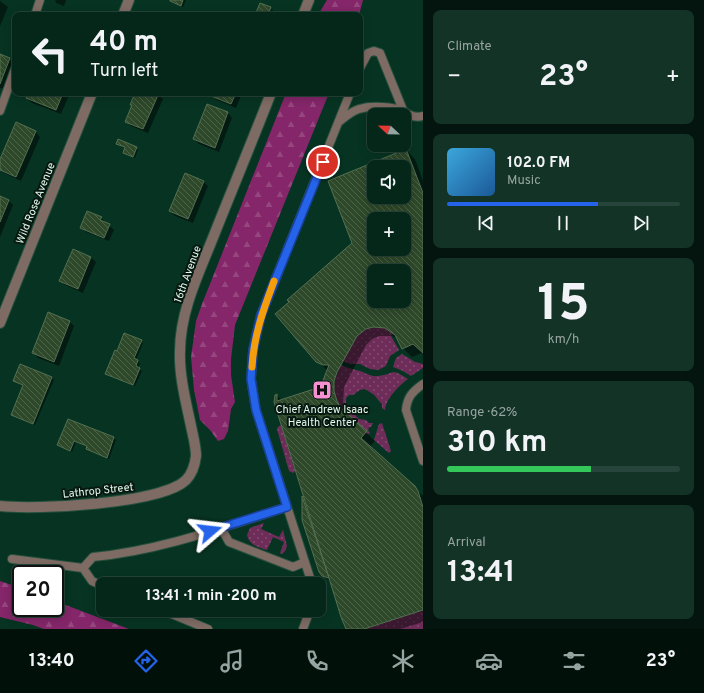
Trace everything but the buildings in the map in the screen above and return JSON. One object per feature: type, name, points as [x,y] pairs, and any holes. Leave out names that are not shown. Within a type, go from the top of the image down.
[{"type":"street","points":[[124,12],[129,0]]},
{"type":"street","points":[[304,12],[309,0]]},
{"type":"street","name":"Wild Rose Avenue","points":[[0,323],[91,96]]},
{"type":"street","name":"16th Avenue","points":[[191,473],[195,465],[195,448],[181,375],[180,351],[184,320],[201,269],[270,96]]},
{"type":"street","name":"Lathrop Street","points":[[0,506],[67,506],[141,497],[167,492],[186,480],[191,473]]},
{"type":"lane","points":[[36,12],[40,0]]},
{"type":"lane","points":[[363,62],[368,53],[374,51],[380,53],[402,108]]},
{"type":"lane","points":[[0,111],[12,78]]},
{"type":"lane","points":[[310,577],[256,410],[251,379],[253,350],[261,315],[349,96]]},
{"type":"lane","points":[[340,121],[358,109],[373,107],[393,108]]},
{"type":"lane","points":[[411,116],[417,118],[423,116]]},
{"type":"lane","points":[[423,384],[411,394],[406,404],[406,410],[423,461]]},
{"type":"lane","points":[[83,568],[93,557],[116,555],[147,549],[287,507]]},
{"type":"lane","points":[[221,528],[229,542],[293,567],[305,562]]},
{"type":"lane","points":[[12,559],[83,568],[92,581],[96,583]]},
{"type":"lane","points":[[179,617],[208,629]]},
{"type":"lane","points":[[303,629],[307,617]]},
{"type":"shaded area","points":[[373,327],[385,328],[393,334],[391,336],[399,350],[390,356],[386,366],[378,370],[370,369],[360,364],[350,364],[343,361],[354,340],[362,332]]},
{"type":"shaded area","points":[[402,354],[415,362],[423,364],[423,368],[411,376],[393,367],[396,358]]},
{"type":"shaded area","points":[[341,365],[373,376],[395,372],[408,379],[390,397],[385,410],[382,408],[382,404],[374,395],[365,389],[360,390],[353,395],[349,395],[346,398],[346,405],[351,408],[359,419],[373,423],[371,427],[369,427],[369,434],[365,433],[350,418],[338,403],[334,386],[336,376]]},
{"type":"shaded area","points":[[382,423],[391,451],[389,453],[374,440],[379,424]]},
{"type":"shaded area","points":[[281,425],[295,471],[293,473],[289,471],[277,429]]},
{"type":"shaded area","points":[[264,523],[261,529],[279,537],[283,530],[287,546],[282,554],[280,553],[284,542],[273,537],[267,550],[254,545],[248,538],[247,535],[250,528]]},
{"type":"shaded area","points":[[423,610],[423,629],[364,629]]},
{"type":"green space","points":[[327,0],[363,0],[360,12],[320,12]]},
{"type":"green space","points":[[285,96],[328,96],[235,325],[231,359],[231,375],[235,402],[231,409],[228,431],[224,439],[218,441],[200,420],[194,390],[191,357],[196,321]]},
{"type":"green space","points":[[0,581],[12,585],[12,617],[64,617],[64,604],[129,629],[44,629],[0,617]]},
{"type":"slow traffic","points":[[252,367],[253,350],[261,315],[274,281]]},
{"type":"place","name":"Chief Andrew Isaac Health Center","points":[[322,390]]},
{"type":"route","points":[[210,531],[287,507],[256,410],[251,379],[253,350],[261,315],[323,162]]}]
